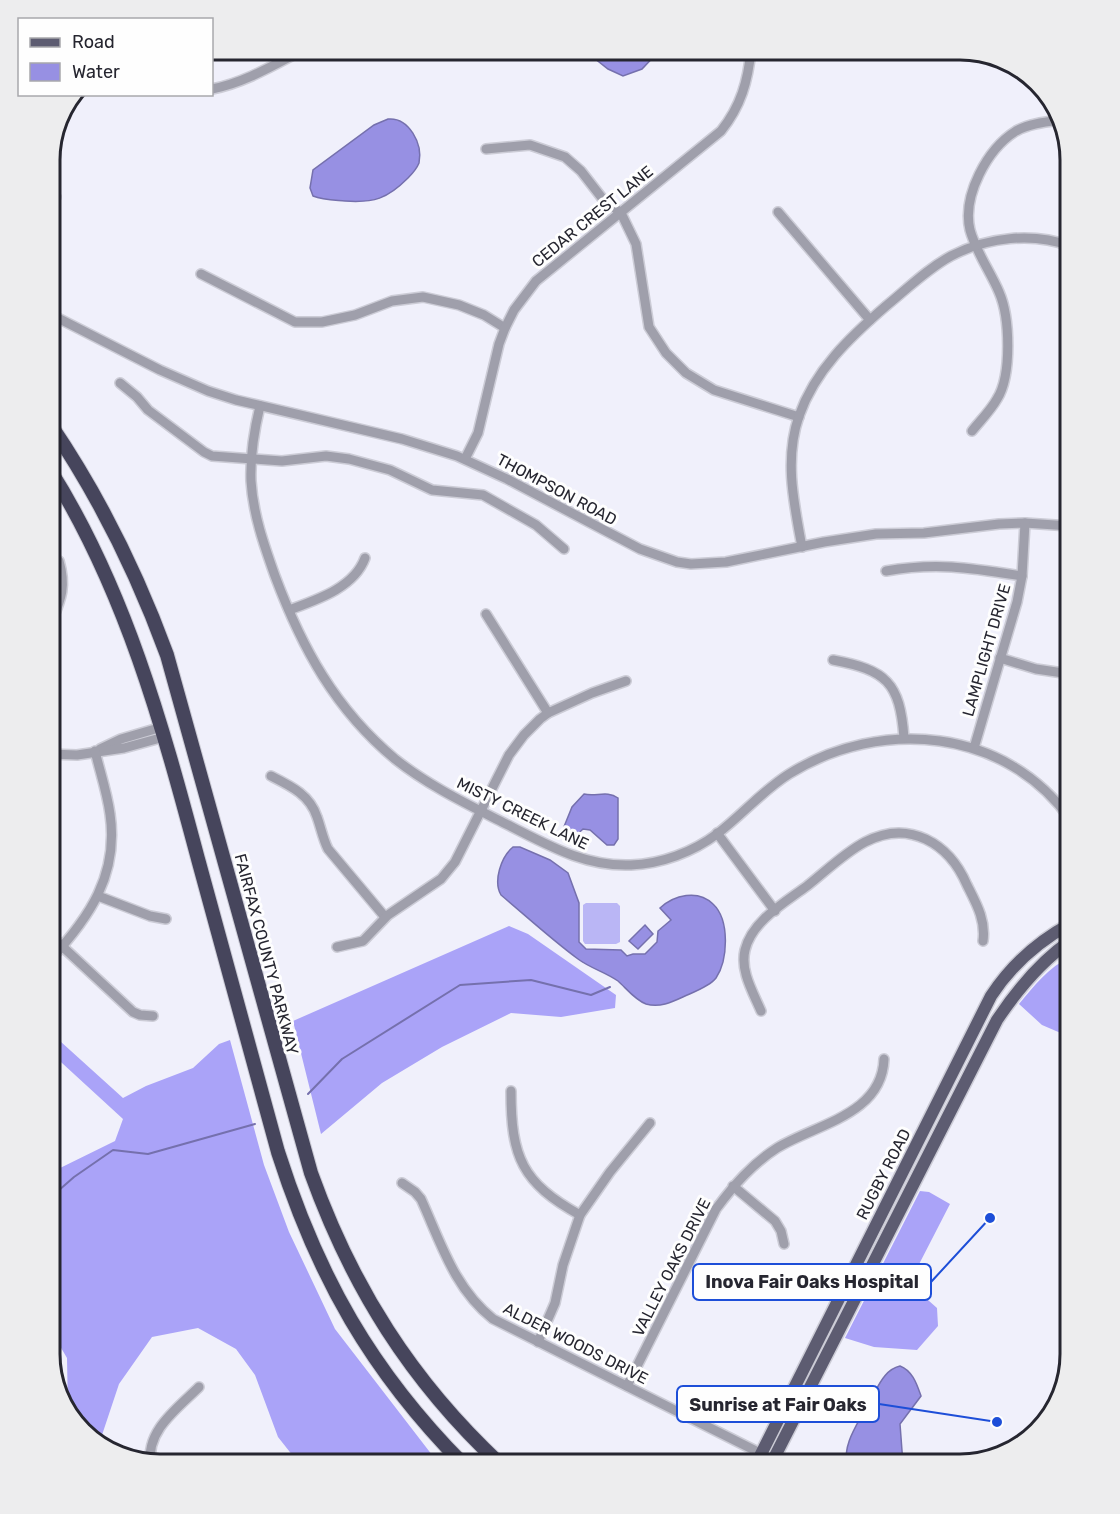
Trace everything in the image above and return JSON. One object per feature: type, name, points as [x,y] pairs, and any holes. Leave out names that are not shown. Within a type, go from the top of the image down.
[{"type":"highway","name":"FAIRFAX COUNTY PARKWAY","points":[[60,439],[113,530],[136,578],[167,655],[311,1173],[332,1228],[369,1303],[402,1354],[455,1419],[490,1454]]},
{"type":"highway","points":[[60,487],[100,562],[141,664],[163,732],[278,1152],[303,1224],[340,1303],[375,1358],[413,1410],[454,1454]]},
{"type":"main road","name":"RUGBY ROAD","points":[[761,1454],[991,996],[1001,980],[1024,955],[1038,943],[1060,930]]},
{"type":"main road","name":"RUGBY ROAD","points":[[780,1454],[997,1020],[1018,989],[1060,950]]},
{"type":"street","points":[[213,89],[248,78],[283,60]]},
{"type":"street","name":"CEDAR CREST LANE","points":[[465,459],[478,433],[500,344],[514,310],[536,281],[721,131],[734,115],[742,97],[751,60]]},
{"type":"street","points":[[972,431],[998,399],[1006,370],[1006,316],[1000,296],[970,230],[969,216],[973,190],[989,158],[1006,138],[1018,130],[1052,121]]},
{"type":"street","points":[[486,149],[530,145],[565,157],[581,171],[602,198],[621,213],[636,244],[649,327],[666,353],[686,373],[714,390],[799,417]]},
{"type":"street","points":[[777,212],[870,320]]},
{"type":"street","points":[[802,547],[790,478],[799,417],[815,382],[842,346],[921,276],[952,256],[987,242],[1044,238],[1060,243]]},
{"type":"street","points":[[201,274],[295,322],[322,322],[355,315],[392,301],[423,297],[459,305],[484,315],[505,328]]},
{"type":"street","name":"THOMPSON ROAD","points":[[60,319],[187,383],[236,400],[402,439],[465,459],[640,549],[676,562],[691,564],[726,562],[854,536],[924,533],[999,524],[1060,526]]},
{"type":"street","points":[[120,383],[129,389],[148,410],[212,456],[282,461],[318,456],[334,457],[397,472],[432,490],[477,493],[536,525],[564,549]]},
{"type":"street","name":"MISTY CREEK LANE","points":[[260,406],[251,460],[258,526],[288,610],[316,669],[342,705],[394,758],[442,791],[480,811],[574,857],[610,865],[635,865],[659,861],[685,852],[717,833],[769,788],[804,765],[842,749],[904,738],[974,748],[1007,762],[1026,773],[1049,792],[1060,806]]},
{"type":"street","name":"LAMPLIGHT DRIVE","points":[[974,748],[1017,602],[1022,576],[1024,524]]},
{"type":"street","points":[[288,610],[321,598],[352,578],[365,558]]},
{"type":"street","points":[[60,566],[64,585],[60,600]]},
{"type":"street","points":[[886,571],[912,567],[948,566],[1022,576]]},
{"type":"street","points":[[486,614],[548,713]]},
{"type":"street","points":[[1000,658],[1036,669],[1060,672]]},
{"type":"street","points":[[832,660],[867,668],[888,683],[902,709],[904,738]]},
{"type":"street","points":[[338,947],[363,941],[385,917],[441,879],[455,862],[514,748],[524,735],[548,713],[592,693],[626,681]]},
{"type":"street","points":[[60,755],[95,751],[121,739],[163,732]]},
{"type":"street","points":[[95,751],[106,794],[112,832],[107,871],[98,896],[88,914],[62,947],[133,1012],[153,1016]]},
{"type":"street","points":[[271,776],[298,790],[308,800],[315,812],[328,849],[385,917]]},
{"type":"street","points":[[717,833],[775,911]]},
{"type":"street","points":[[760,1011],[745,972],[744,953],[754,929],[863,843],[887,834],[906,834],[930,840],[956,863],[982,918],[984,932],[982,941]]},
{"type":"street","points":[[98,896],[150,916],[166,919]]},
{"type":"street","name":"VALLEY OAKS DRIVE","points":[[627,1386],[716,1209],[733,1186],[750,1167],[779,1147],[848,1114],[869,1096],[877,1085],[883,1072],[884,1059]]},
{"type":"street","points":[[511,1091],[512,1133],[526,1170],[546,1194],[580,1215]]},
{"type":"street","points":[[538,1342],[555,1303],[563,1265],[580,1215],[610,1172],[650,1124]]},
{"type":"street","name":"ALDER WOODS DRIVE","points":[[402,1183],[416,1192],[421,1199],[460,1283],[469,1297],[494,1319],[627,1386],[747,1454]]},
{"type":"street","points":[[733,1186],[775,1221],[784,1244]]},
{"type":"street","points":[[150,1454],[153,1439],[162,1424],[199,1388]]},
{"type":"shaded area","points":[[586,903],[617,903],[620,906],[620,942],[585,944],[583,941],[583,905]]},
{"type":"shaded area","points":[[509,926],[528,934],[616,995],[615,1008],[561,1017],[511,1013],[442,1047],[382,1083],[321,1134],[293,1021]]},
{"type":"shaded area","points":[[1060,963],[1060,1033],[1042,1025],[1019,1004]]},
{"type":"shaded area","points":[[230,1040],[264,1165],[289,1232],[335,1329],[431,1454],[291,1454],[278,1437],[255,1375],[236,1349],[198,1328],[152,1337],[119,1384],[102,1435],[89,1425],[73,1404],[68,1391],[67,1358],[60,1346],[60,1168],[115,1141],[123,1119],[60,1061],[60,1041],[123,1098],[146,1086],[193,1068],[219,1044]]},
{"type":"shaded area","points":[[920,1191],[929,1192],[950,1204],[914,1274],[920,1293],[937,1308],[938,1326],[917,1350],[874,1347],[845,1338]]},
{"type":"water","points":[[597,60],[651,60],[642,69],[623,76]]},
{"type":"water","points":[[388,119],[402,122],[408,127],[419,148],[419,163],[408,178],[393,191],[372,200],[345,201],[313,196],[310,188],[313,170],[374,125]]},
{"type":"water","points":[[584,794],[610,794],[618,798],[618,839],[614,845],[607,845],[590,830],[583,829],[572,839],[561,834],[572,807]]},
{"type":"water","points":[[513,847],[520,847],[550,860],[568,873],[579,903],[579,942],[586,949],[621,950],[627,956],[645,954],[657,942],[658,931],[671,920],[660,908],[679,897],[693,895],[707,899],[719,911],[725,930],[725,951],[716,978],[710,984],[666,1004],[651,1005],[638,1000],[618,981],[568,951],[501,895],[498,876],[505,857]]},
{"type":"water","points":[[645,925],[653,934],[638,949],[629,941]]},
{"type":"water","points":[[900,1366],[911,1375],[921,1396],[900,1424],[902,1454],[846,1454],[850,1437],[863,1413],[873,1411],[869,1402],[882,1380],[894,1368]]},
{"type":"waterway","points":[[308,1094],[342,1059],[460,985],[531,980],[591,995],[610,987]]},
{"type":"waterway","points":[[60,1189],[113,1150],[148,1154],[255,1124]]},
{"type":"place","name":"Inova Fair Oaks Hospital","points":[[990,1218]]},
{"type":"place","name":"Sunrise at Fair Oaks","points":[[997,1422]]}]
